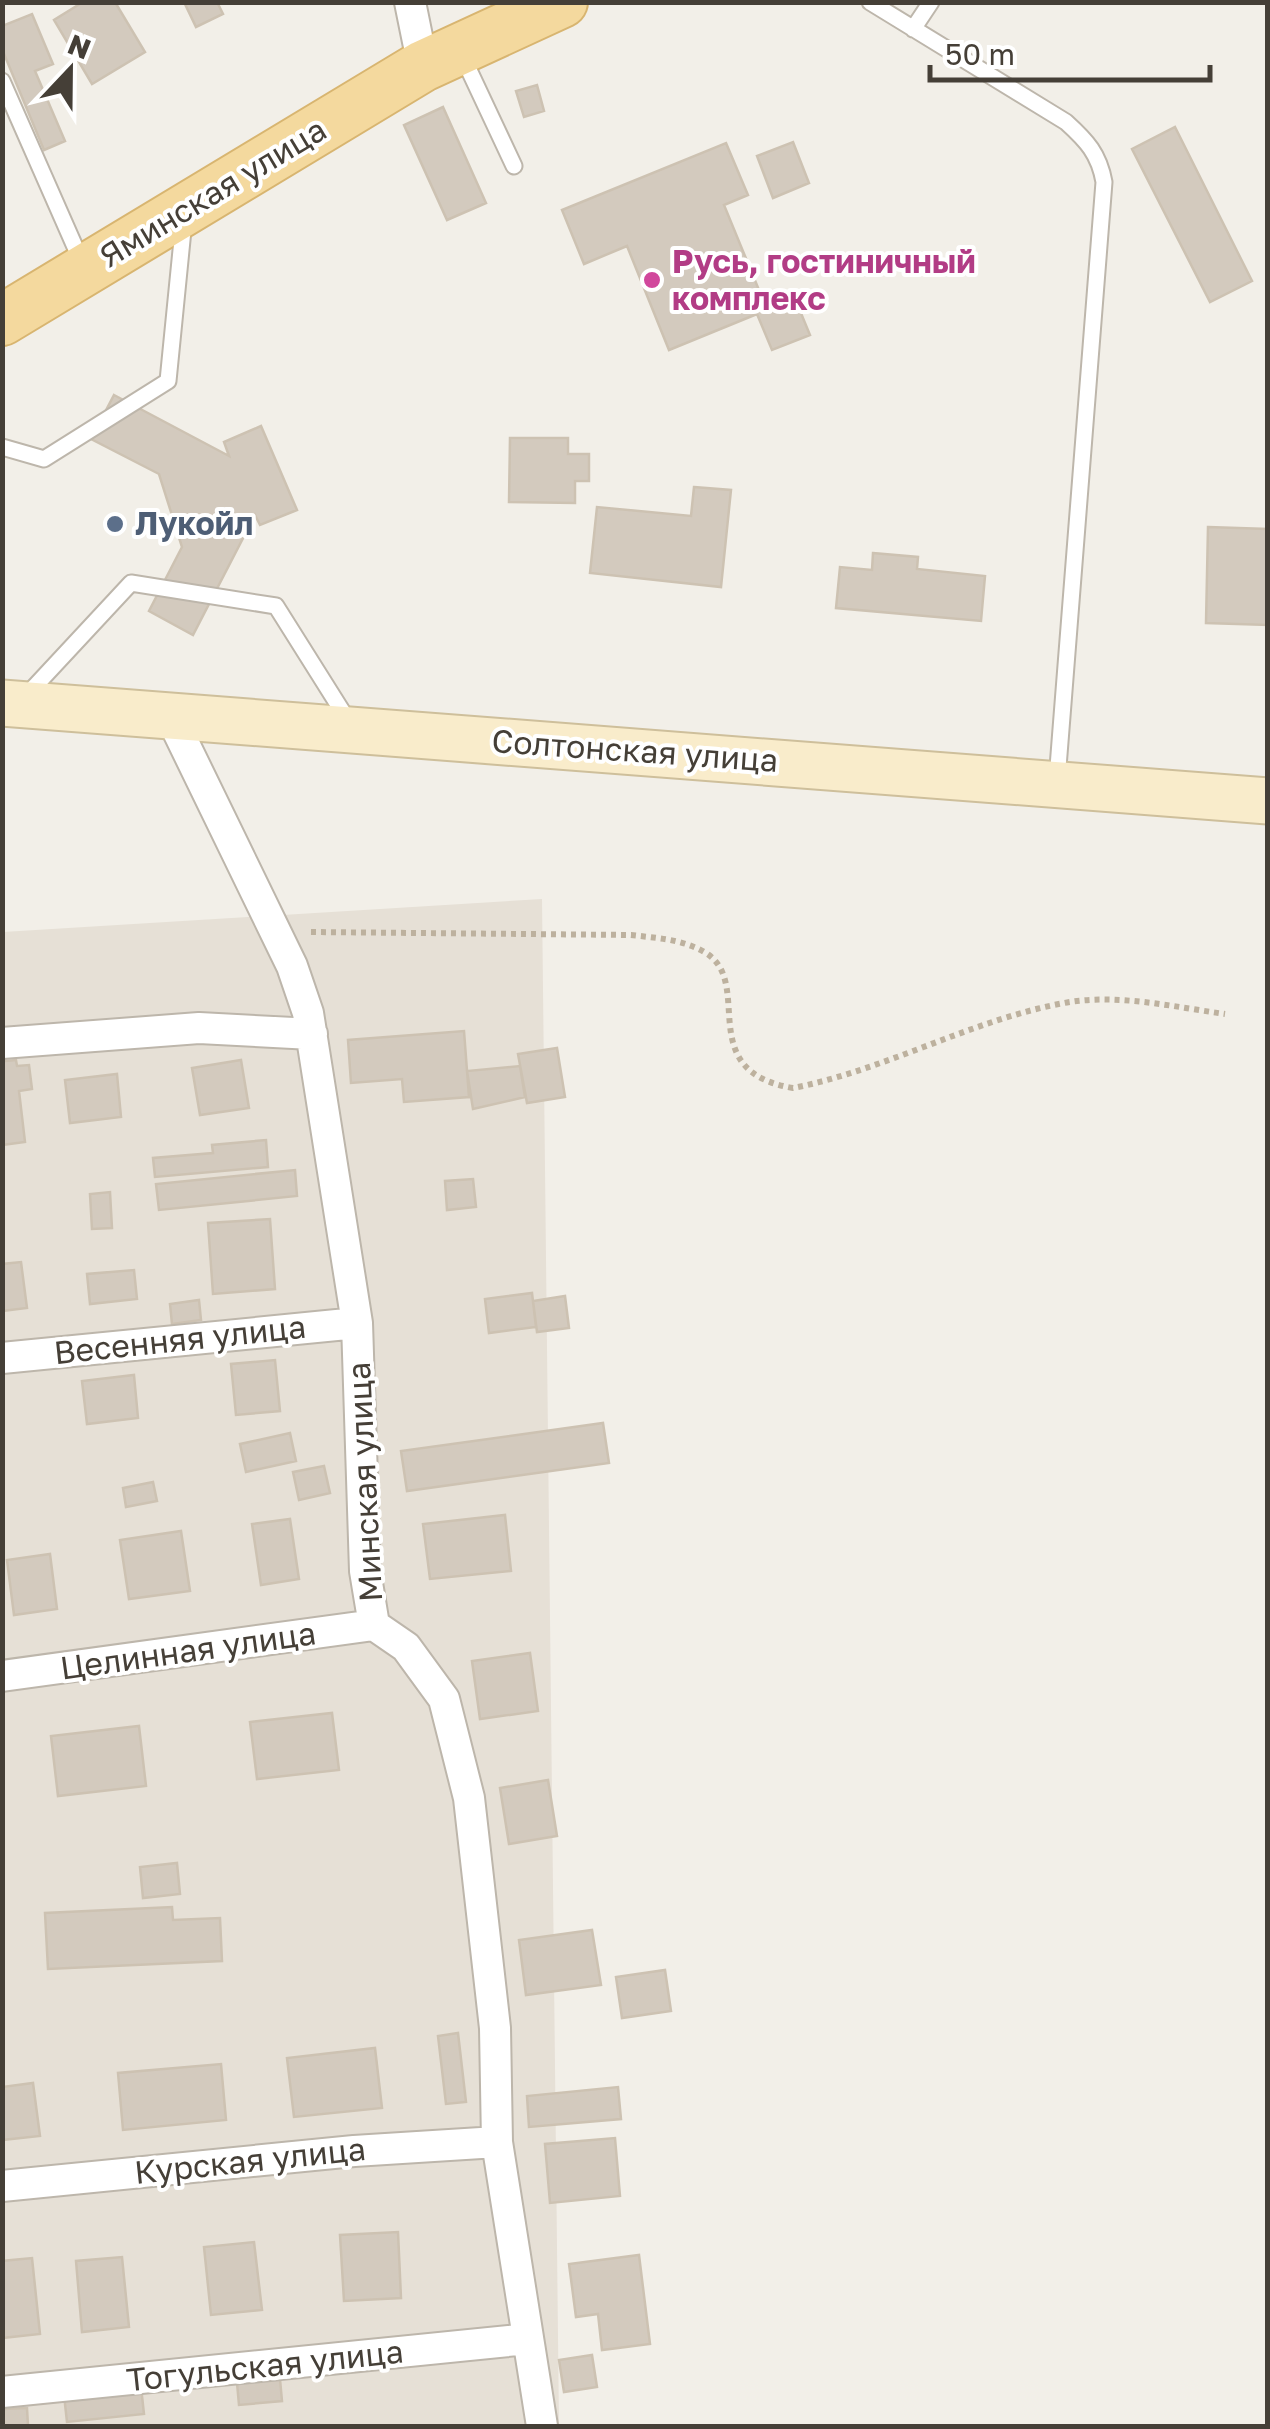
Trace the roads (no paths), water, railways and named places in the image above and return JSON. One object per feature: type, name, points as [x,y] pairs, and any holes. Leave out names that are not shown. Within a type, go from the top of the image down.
[{"type":"main road","name":"Яминская улица","points":[[2,320],[441,58],[562,2]]},
{"type":"main road","name":"Солтонская улица","points":[[10,704],[1268,800]]},
{"type":"street","points":[[410,2],[441,58]]},
{"type":"street","name":"Минская улица","points":[[170,714],[275,932],[301,991],[312,1034],[356,1323],[365,1571],[374,1626],[406,1647],[444,1699],[462,1768],[495,2028],[497,2142],[542,2426]]},
{"type":"street","points":[[2,1044],[199,1028],[312,1034]]},
{"type":"street","name":"Весенняя улица","points":[[2,1358],[356,1323]]},
{"type":"street","name":"Целинная улица","points":[[2,1676],[374,1626]]},
{"type":"street","name":"Курская улица","points":[[2,2186],[373,2149],[497,2142]]},
{"type":"street","name":"Тогульская улица","points":[[2,2392],[528,2339]]},
{"type":"lane","points":[[870,2],[1066,122],[1092,147],[1104,182],[1056,784]]},
{"type":"lane","points":[[914,29],[931,2]]},
{"type":"lane","points":[[441,58],[514,166]]},
{"type":"lane","points":[[2,81],[85,270]]},
{"type":"lane","points":[[2,447],[44,459],[168,381],[185,210]]},
{"type":"lane","points":[[10,704],[131,582],[276,606],[354,729]]},
{"type":"place","name":"Русь, гостиничный комплекс","points":[[652,280]]},
{"type":"place","name":"Лукойл","points":[[115,524]]}]
